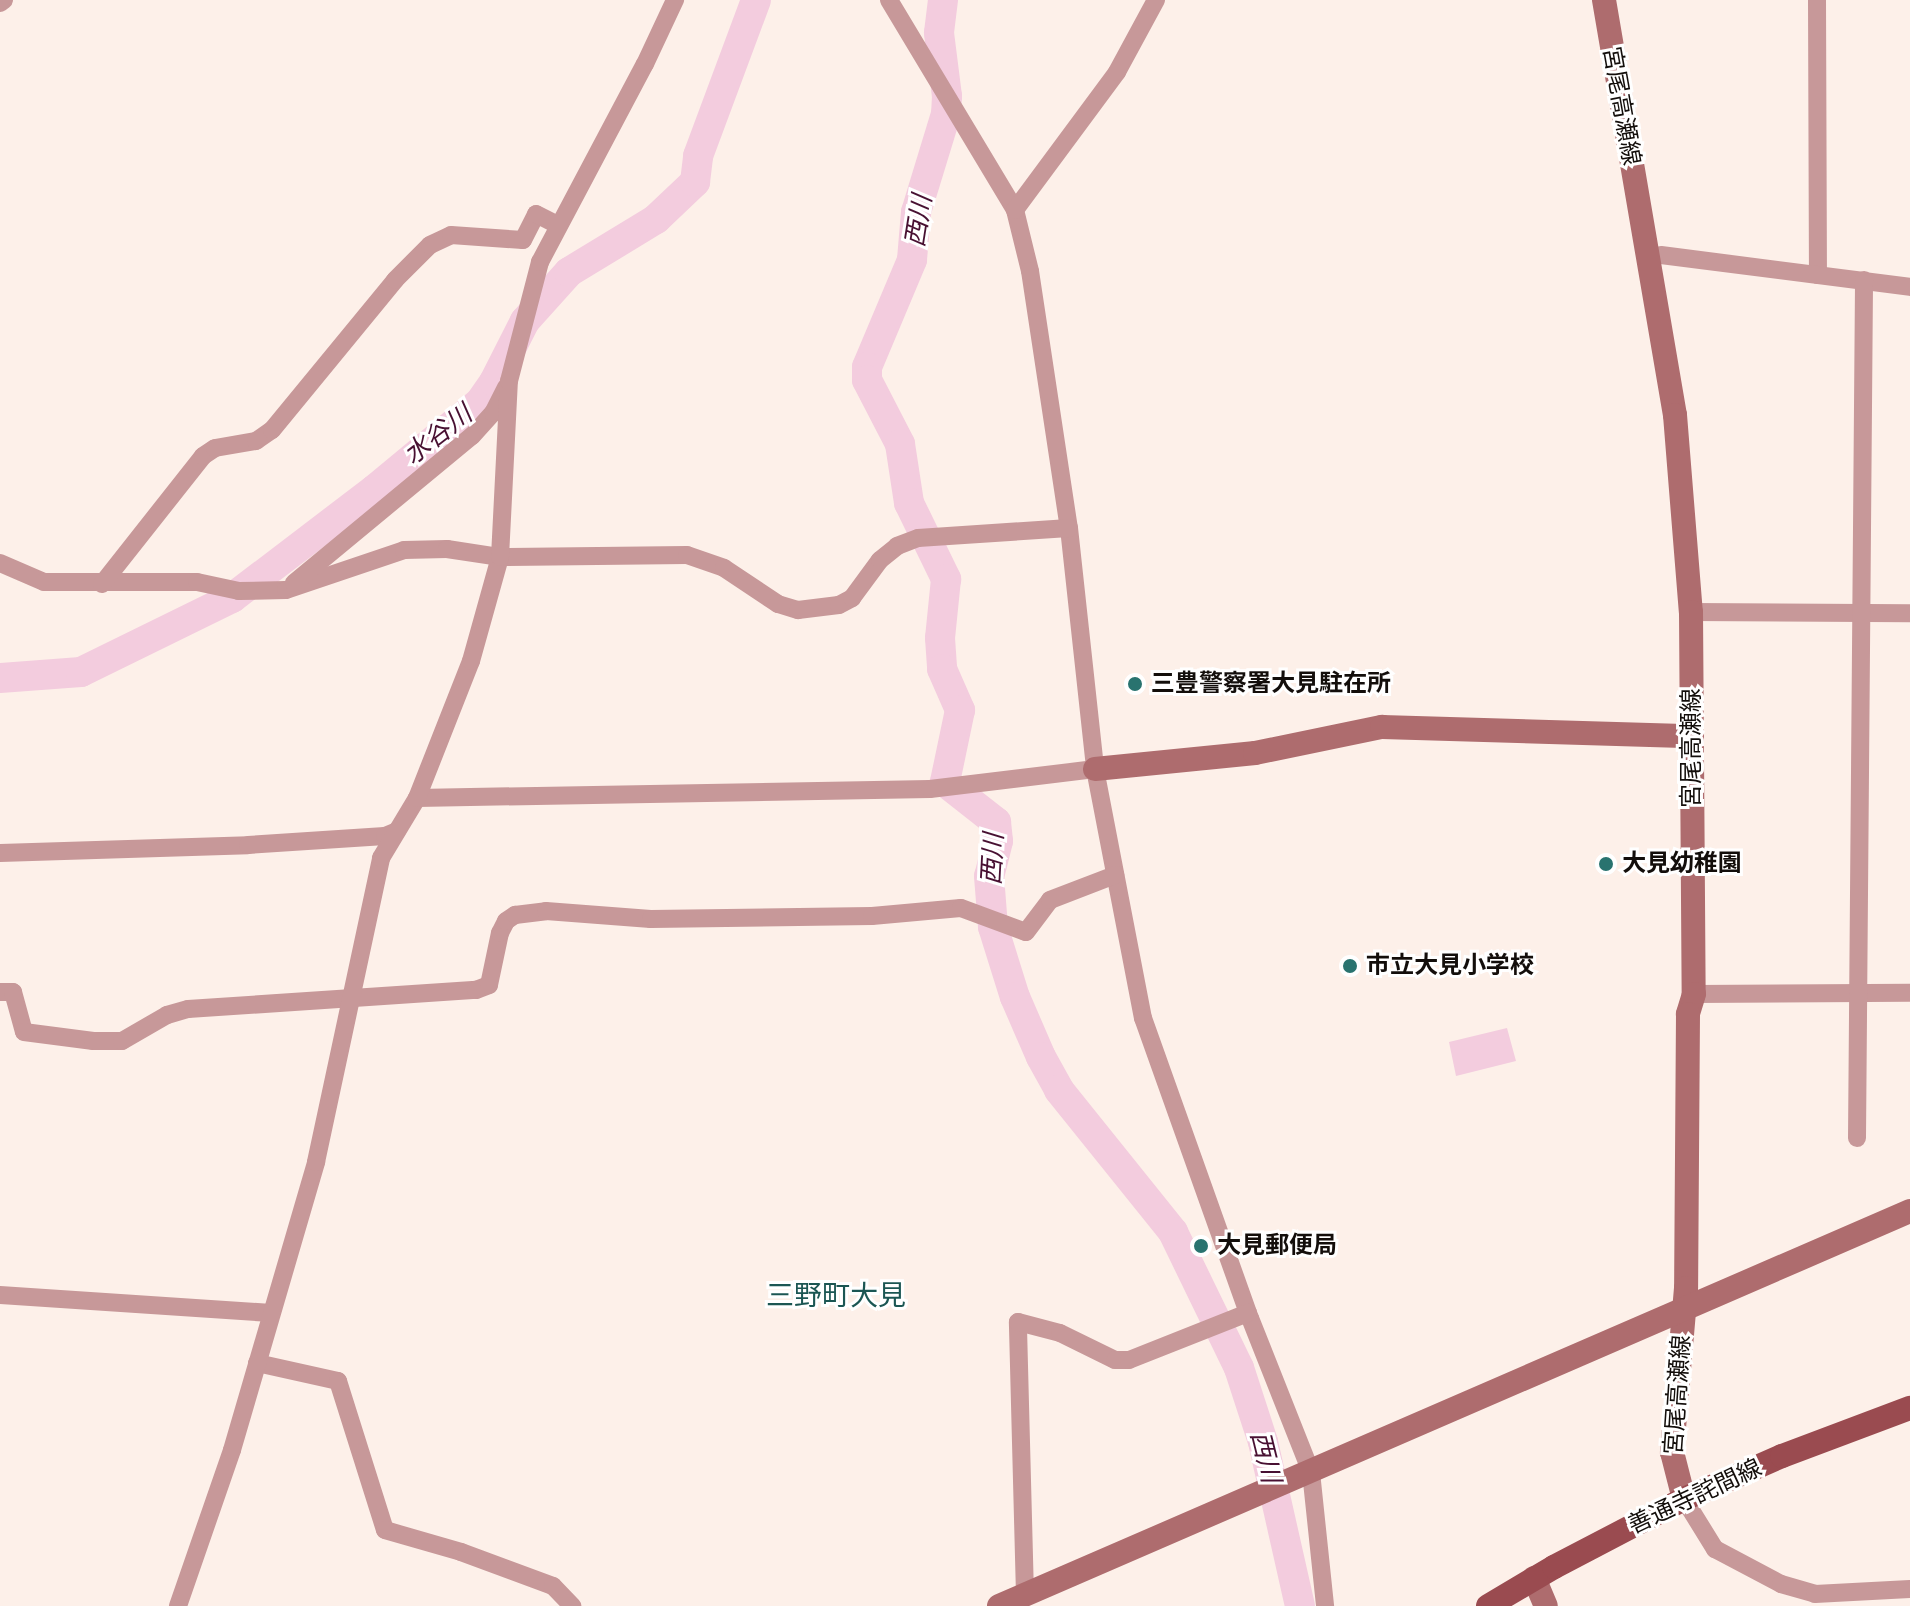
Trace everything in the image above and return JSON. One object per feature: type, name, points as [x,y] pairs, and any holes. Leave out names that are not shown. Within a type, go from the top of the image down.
[{"type":"main road","name":"善通寺詫間線","points":[[1488,1606],[1534,1578],[1684,1499],[1782,1456],[1910,1408]]},
{"type":"street","points":[[178,1606],[232,1450],[316,1162],[381,858],[417,798],[471,661],[500,557],[509,381],[540,262],[645,64],[675,0]]},
{"type":"street","points":[[889,0],[1015,210],[1030,271],[1069,528],[1095,769],[1143,1018],[1248,1313],[1311,1472],[1325,1606]]},
{"type":"street","points":[[1015,210],[1117,72],[1156,0]]},
{"type":"street","name":"宮尾高瀬線","points":[[1604,0],[1675,415],[1691,612],[1694,994],[1688,1014],[1685,1310],[1672,1452],[1672,1464],[1684,1499]]},
{"type":"street","points":[[1817,0],[1818,275]]},
{"type":"street","points":[[102,584],[203,456],[215,448],[256,441],[272,430],[395,280],[430,245],[451,235],[523,240],[536,214],[558,225]]},
{"type":"street","points":[[1661,255],[1910,287]]},
{"type":"street","points":[[1857,1138],[1864,280]]},
{"type":"street","points":[[286,590],[472,436],[493,413],[509,381]]},
{"type":"street","points":[[0,563],[44,582],[197,582],[239,591],[286,590],[404,550],[447,549],[500,557],[687,555],[724,568],[778,604],[798,610],[839,605],[852,598],[880,560],[897,546],[918,538],[1069,528]]},
{"type":"street","points":[[1691,612],[1910,613]]},
{"type":"street","points":[[417,798],[930,789],[1255,753],[1382,727],[1692,736]]},
{"type":"street","points":[[0,853],[248,845],[385,836],[397,831]]},
{"type":"street","points":[[0,992],[13,992],[24,1032],[93,1041],[122,1041],[167,1015],[188,1009],[476,990],[489,985],[500,933],[506,921],[515,915],[546,911],[651,919],[872,916],[961,908],[1026,932],[1050,900],[1115,875]]},
{"type":"street","points":[[1694,994],[1910,993]]},
{"type":"street","points":[[999,1606],[1910,1211]]},
{"type":"street","points":[[0,1295],[271,1313]]},
{"type":"street","points":[[1025,1595],[1018,1322],[1060,1333],[1115,1360],[1129,1360],[1248,1313]]},
{"type":"street","points":[[257,1363],[338,1381],[385,1530],[461,1552],[553,1586],[572,1606]]},
{"type":"street","points":[[1684,1499],[1715,1549],[1781,1584],[1815,1594],[1910,1589]]},
{"type":"street","points":[[1534,1578],[1546,1606]]},
{"type":"shaded area","points":[[1507,1028],[1516,1061],[1456,1076],[1449,1042]]},
{"type":"waterway","name":"水谷川","points":[[0,678],[81,672],[232,598],[375,489],[480,402],[494,382],[525,321],[569,272],[656,219],[695,182],[698,156],[756,0]]},
{"type":"waterway","name":"西川","points":[[943,0],[939,33],[947,96],[946,114],[916,212],[912,260],[867,367],[867,380],[900,444],[909,503],[946,579],[940,638],[942,669],[960,710],[945,782],[996,822],[998,841],[989,876],[993,927],[1015,997],[1041,1057],[1059,1090],[1173,1232],[1239,1368],[1263,1442],[1300,1606]]},
{"type":"place","name":"三豊警察署大見駐在所","points":[[1135,684]]},
{"type":"place","name":"大見幼稚園","points":[[1606,864]]},
{"type":"place","name":"市立大見小学校","points":[[1350,966]]},
{"type":"place","name":"大見郵便局","points":[[1201,1246]]},
{"type":"district","name":"三野町大見","points":[[836,1296]]}]
